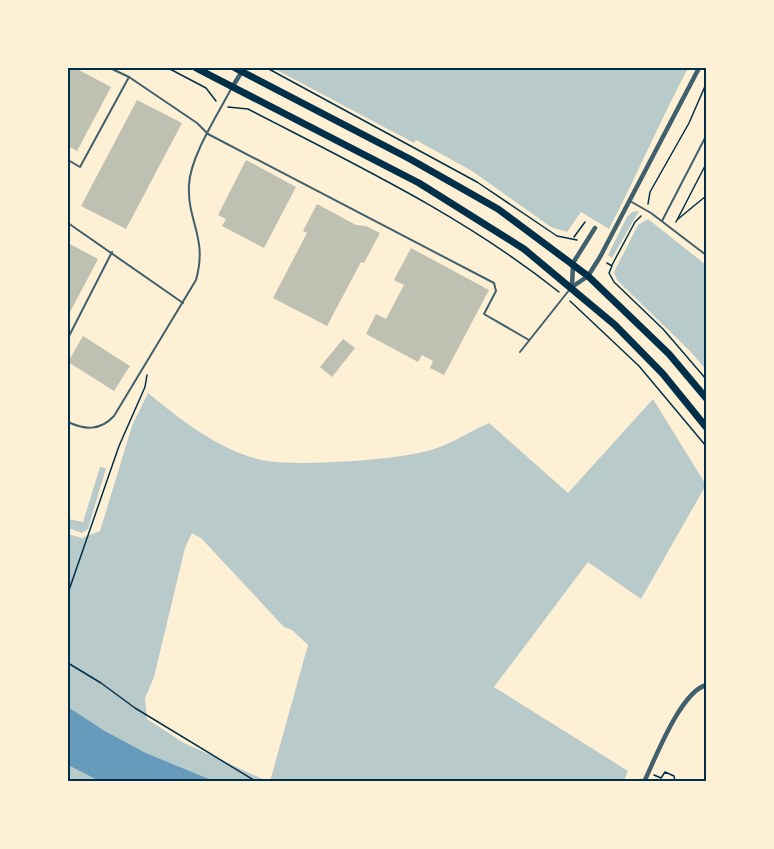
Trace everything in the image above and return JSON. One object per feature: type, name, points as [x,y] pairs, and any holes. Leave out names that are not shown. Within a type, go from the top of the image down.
[{"type":"main road","points":[[196,68],[398,172],[479,219],[572,287],[636,345],[706,427]]},
{"type":"main road","points":[[240,69],[405,156],[498,209],[588,276],[661,346],[706,398]]},
{"type":"main road","points":[[398,172],[397,162],[405,156]]},
{"type":"street","points":[[572,287],[588,276],[600,257],[699,68]]},
{"type":"street","points":[[232,86],[240,69]]},
{"type":"street","points":[[572,287],[573,263],[595,228]]},
{"type":"street","points":[[644,782],[681,708],[697,688],[706,686]]},
{"type":"lane","points":[[110,68],[129,77],[197,123],[208,134],[494,283],[496,291],[484,314],[529,340]]},
{"type":"lane","points":[[68,160],[80,167],[129,77]]},
{"type":"lane","points":[[68,422],[90,428],[108,423],[144,368],[196,280],[201,255],[189,185],[191,171],[232,86]]},
{"type":"lane","points":[[662,221],[706,136]]},
{"type":"lane","points":[[630,201],[662,221],[706,255]]},
{"type":"lane","points":[[68,223],[183,303]]},
{"type":"lane","points":[[68,338],[112,252]]},
{"type":"lane","points":[[520,352],[572,287]]},
{"type":"path","points":[[168,68],[206,88],[215,101]]},
{"type":"path","points":[[267,68],[468,177],[557,236],[566,239],[574,237],[585,222]]},
{"type":"path","points":[[706,84],[650,192],[645,209],[639,220],[635,222],[609,273],[611,279],[663,329],[706,379]]},
{"type":"path","points":[[231,109],[248,109],[442,210],[504,249],[565,296],[645,372],[706,446]]},
{"type":"path","points":[[676,223],[706,164]]},
{"type":"path","points":[[678,219],[706,196]]},
{"type":"path","points":[[574,237],[585,246]]},
{"type":"path","points":[[600,257],[612,266]]},
{"type":"path","points":[[68,593],[119,446],[145,387],[147,379],[144,368]]},
{"type":"path","points":[[68,663],[101,682],[135,708],[257,782]]},
{"type":"path","points":[[648,772],[661,778],[664,772],[674,777],[675,782]]},
{"type":"shaded area","points":[[273,68],[688,68],[609,229],[581,212],[567,232],[551,227],[472,171]]},
{"type":"shaded area","points":[[639,211],[612,258],[608,255],[627,217],[632,212]]},
{"type":"shaded area","points":[[648,219],[706,265],[706,370],[691,352],[617,280],[614,272],[638,225]]},
{"type":"shaded area","points":[[148,393],[186,423],[213,440],[242,454],[272,462],[344,462],[416,454],[446,444],[489,423],[568,493],[653,399],[706,485],[641,599],[588,562],[494,687],[628,771],[624,781],[270,781],[308,645],[292,630],[284,627],[202,539],[192,533],[185,548],[154,677],[145,698],[147,719],[184,743],[267,781],[214,781],[146,753],[105,731],[68,707],[68,534],[82,538],[100,531],[132,426]]},
{"type":"shaded area","points":[[100,467],[106,468],[88,529],[82,533],[68,528],[68,519],[83,522]]},
{"type":"shaded area","points":[[68,765],[99,781],[68,781]]},
{"type":"water","points":[[68,707],[105,731],[146,753],[214,781],[99,781],[68,765]]},
{"type":"building","points":[[69,68],[75,68],[111,87],[77,151],[68,146]]},
{"type":"building","points":[[137,100],[182,123],[126,229],[81,206]]},
{"type":"building","points":[[246,160],[296,187],[264,248],[222,226],[226,219],[218,215]]},
{"type":"building","points":[[317,204],[356,225],[366,226],[380,233],[364,263],[361,262],[327,326],[273,298],[307,233],[303,231]]},
{"type":"building","points":[[68,243],[98,259],[68,316]]},
{"type":"building","points":[[411,248],[489,290],[444,375],[430,368],[433,361],[422,355],[418,362],[366,334],[376,314],[386,319],[404,285],[394,280]]},
{"type":"building","points":[[83,336],[130,366],[114,391],[68,362]]},
{"type":"building","points":[[343,339],[355,348],[332,377],[320,367]]}]
